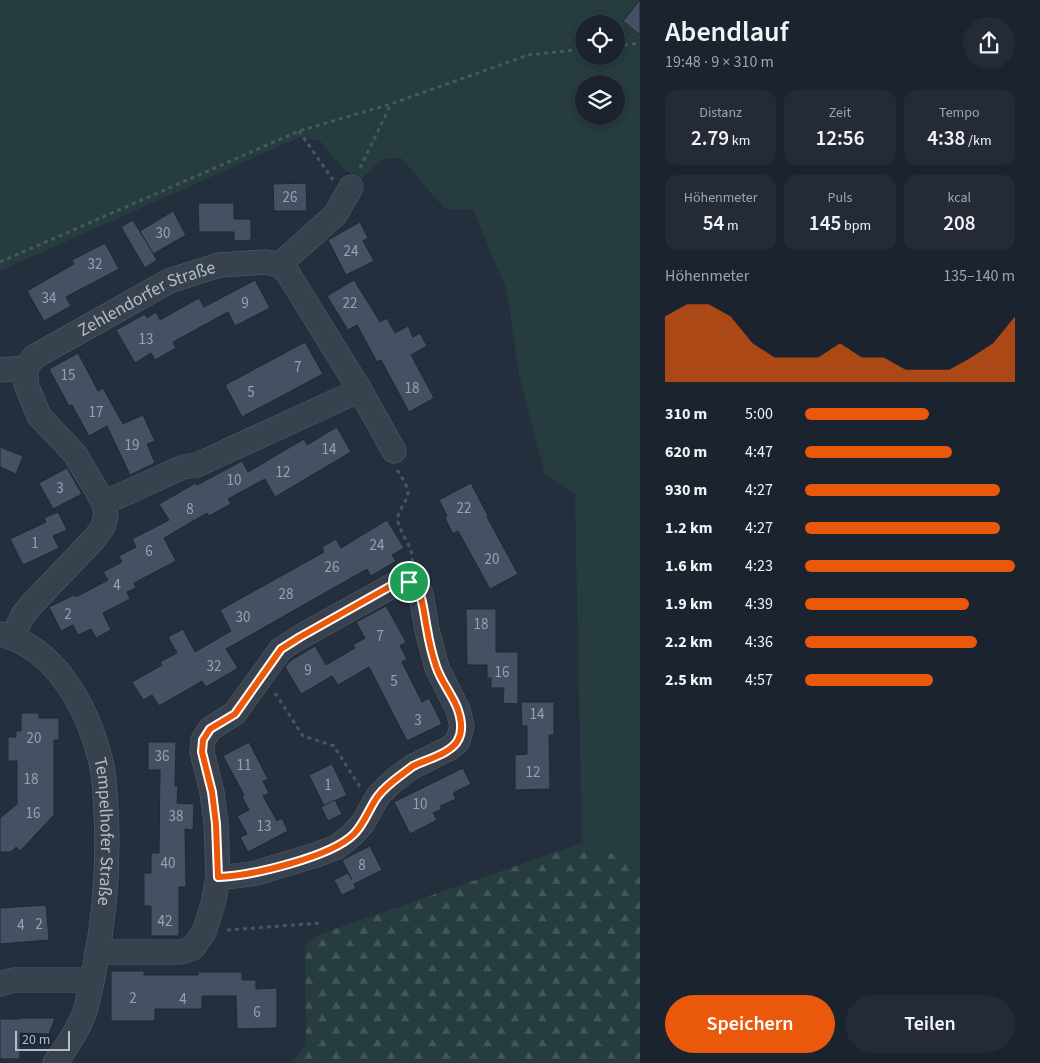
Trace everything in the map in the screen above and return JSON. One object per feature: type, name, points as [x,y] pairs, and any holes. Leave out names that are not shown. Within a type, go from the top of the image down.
[{"type":"street","points":[[348,192],[335,215],[279,265],[287,272],[360,390],[394,451]]},
{"type":"street","name":"Zehlendorfer Straße","points":[[26,368],[34,356],[169,281],[219,265],[266,262],[279,265]]},
{"type":"street","points":[[0,370],[26,368],[26,384],[39,416],[75,454],[104,502],[106,514],[103,527],[95,538],[32,604],[6,636]]},
{"type":"street","points":[[104,502],[183,467],[197,465],[360,390]]},
{"type":"street","points":[[98,952],[181,952],[194,948],[204,932],[213,904],[218,877],[216,824],[212,792],[202,752],[203,740],[210,729],[235,714],[281,649],[396,583],[409,582],[417,585],[421,594],[427,630],[437,668],[458,710],[462,726],[458,741],[431,759],[412,767],[393,781],[378,796],[363,823],[352,836],[337,846],[316,855],[256,873],[218,877]]},
{"type":"street","name":"Tempelhofer Straße","points":[[6,636],[41,655],[64,678],[80,704],[102,763],[108,846],[105,900],[98,952],[83,1015],[68,1047],[55,1063]]},
{"type":"street","points":[[0,984],[13,980],[92,980]]},
{"type":"path","points":[[625,45],[640,44]]},
{"type":"path","points":[[0,262],[299,131],[392,104],[528,55],[575,50]]},
{"type":"path","points":[[299,131],[348,192],[392,104]]},
{"type":"path","points":[[394,451],[392,462],[408,490],[407,497],[399,512],[398,520],[413,554],[409,582]]},
{"type":"path","points":[[263,676],[290,714],[302,736],[334,746],[372,807]]},
{"type":"path","points":[[204,932],[321,923]]},
{"type":"green space","points":[[0,0],[640,0],[640,864],[582,843],[575,494],[545,475],[519,375],[507,291],[473,209],[445,209],[401,158],[382,159],[362,178],[344,170],[320,141],[300,137],[0,271]]},
{"type":"green space","points":[[582,843],[640,864],[640,1063],[291,1063],[306,1045],[305,946],[318,935]]},
{"type":"building","points":[[640,0],[640,35],[625,23],[625,19]]},
{"type":"building","points":[[306,183],[307,211],[274,211],[273,184]]},
{"type":"building","points":[[198,203],[234,203],[234,219],[251,219],[251,240],[234,241],[234,232],[199,232]]},
{"type":"building","points":[[173,211],[186,235],[153,254],[140,231]]},
{"type":"building","points":[[133,220],[157,260],[145,268],[121,227]]},
{"type":"building","points":[[360,222],[368,238],[363,241],[374,261],[346,275],[328,240]]},
{"type":"building","points":[[105,243],[119,269],[66,297],[71,306],[44,321],[27,291],[74,264],[72,260]]},
{"type":"building","points":[[255,280],[270,308],[235,326],[228,312],[173,342],[176,348],[155,360],[151,353],[135,363],[116,330],[145,314],[147,318],[156,312],[160,320],[199,298],[204,307]]},
{"type":"building","points":[[354,280],[380,322],[387,318],[395,333],[408,326],[413,337],[420,333],[427,346],[411,355],[434,398],[409,412],[381,360],[377,362],[357,325],[348,330],[327,296]]},
{"type":"building","points":[[305,342],[323,374],[242,417],[225,385]]},
{"type":"building","points":[[78,353],[98,391],[103,388],[123,424],[143,415],[155,441],[147,444],[155,463],[130,475],[107,426],[89,436],[72,405],[69,406],[49,369]]},
{"type":"building","points":[[337,427],[351,452],[275,497],[265,479],[228,499],[231,504],[209,516],[207,513],[164,538],[176,561],[134,583],[136,588],[127,592],[130,599],[103,613],[111,630],[96,638],[91,629],[78,635],[73,625],[61,631],[49,607],[74,595],[76,597],[108,580],[103,572],[122,562],[119,556],[136,547],[132,539],[169,520],[159,504],[196,483],[197,485],[242,461],[248,472],[304,439],[307,445]]},
{"type":"building","points":[[0,447],[23,456],[16,474],[0,467]]},
{"type":"building","points":[[67,468],[82,494],[53,509],[39,483]]},
{"type":"building","points":[[471,483],[518,574],[490,589],[458,531],[453,534],[439,500]]},
{"type":"building","points":[[58,512],[67,530],[53,536],[59,548],[23,565],[10,539],[46,522],[44,518]]},
{"type":"building","points":[[387,520],[404,548],[392,555],[396,561],[371,576],[367,569],[226,649],[238,668],[206,687],[202,681],[159,706],[152,695],[143,700],[132,682],[162,665],[160,662],[177,653],[168,637],[183,629],[195,652],[231,631],[220,610],[324,552],[322,547],[336,539],[341,548]]},
{"type":"building","points":[[386,606],[406,642],[400,646],[407,659],[402,662],[422,702],[429,698],[442,724],[407,741],[369,667],[338,685],[332,676],[301,694],[285,667],[290,661],[315,646],[326,665],[355,648],[353,645],[365,638],[356,622]]},
{"type":"building","points":[[466,609],[496,609],[496,652],[518,652],[518,704],[503,703],[504,688],[491,688],[491,678],[487,678],[487,665],[467,665]]},
{"type":"building","points":[[521,702],[554,702],[554,735],[549,735],[550,789],[515,790],[515,755],[527,754],[527,726],[522,726]]},
{"type":"building","points":[[21,713],[39,713],[39,718],[59,718],[59,740],[54,740],[54,815],[20,851],[16,847],[11,852],[0,852],[0,818],[17,804],[17,761],[8,761],[8,737],[16,737],[16,731],[21,731]]},
{"type":"building","points":[[148,742],[176,742],[175,786],[178,786],[177,803],[194,804],[193,830],[185,829],[186,887],[179,887],[179,936],[151,936],[151,906],[144,906],[144,873],[151,873],[151,853],[159,853],[160,770],[148,770]]},
{"type":"building","points":[[249,742],[268,779],[263,781],[269,793],[263,796],[277,821],[282,818],[288,831],[248,852],[240,837],[247,834],[237,816],[249,810],[242,797],[244,795],[223,756]]},
{"type":"building","points":[[332,764],[347,795],[324,806],[309,775]]},
{"type":"building","points":[[463,768],[471,784],[453,793],[456,799],[440,806],[442,809],[433,813],[437,820],[410,834],[394,802]]},
{"type":"building","points":[[335,800],[342,814],[328,821],[321,807]]},
{"type":"building","points":[[370,846],[382,870],[354,884],[356,888],[342,895],[334,880],[348,873],[352,880],[342,860]]},
{"type":"building","points":[[46,905],[49,940],[0,944],[0,908]]},
{"type":"building","points":[[111,971],[144,971],[144,975],[198,975],[198,972],[242,972],[242,980],[256,980],[256,989],[277,988],[277,1028],[237,1029],[236,996],[202,996],[202,1009],[155,1009],[155,1021],[111,1021]]},
{"type":"building","points":[[55,1018],[49,1034],[20,1033],[20,1059],[0,1059],[0,1019]]},
{"type":"route","points":[[409,582],[417,585],[421,594],[427,630],[437,668],[458,710],[462,726],[458,741],[431,759],[412,767],[393,781],[378,796],[363,823],[352,836],[337,846],[316,855],[256,873],[218,877],[216,824],[212,792],[202,752],[203,740],[210,729],[235,714],[281,649],[396,583],[409,582]]}]
